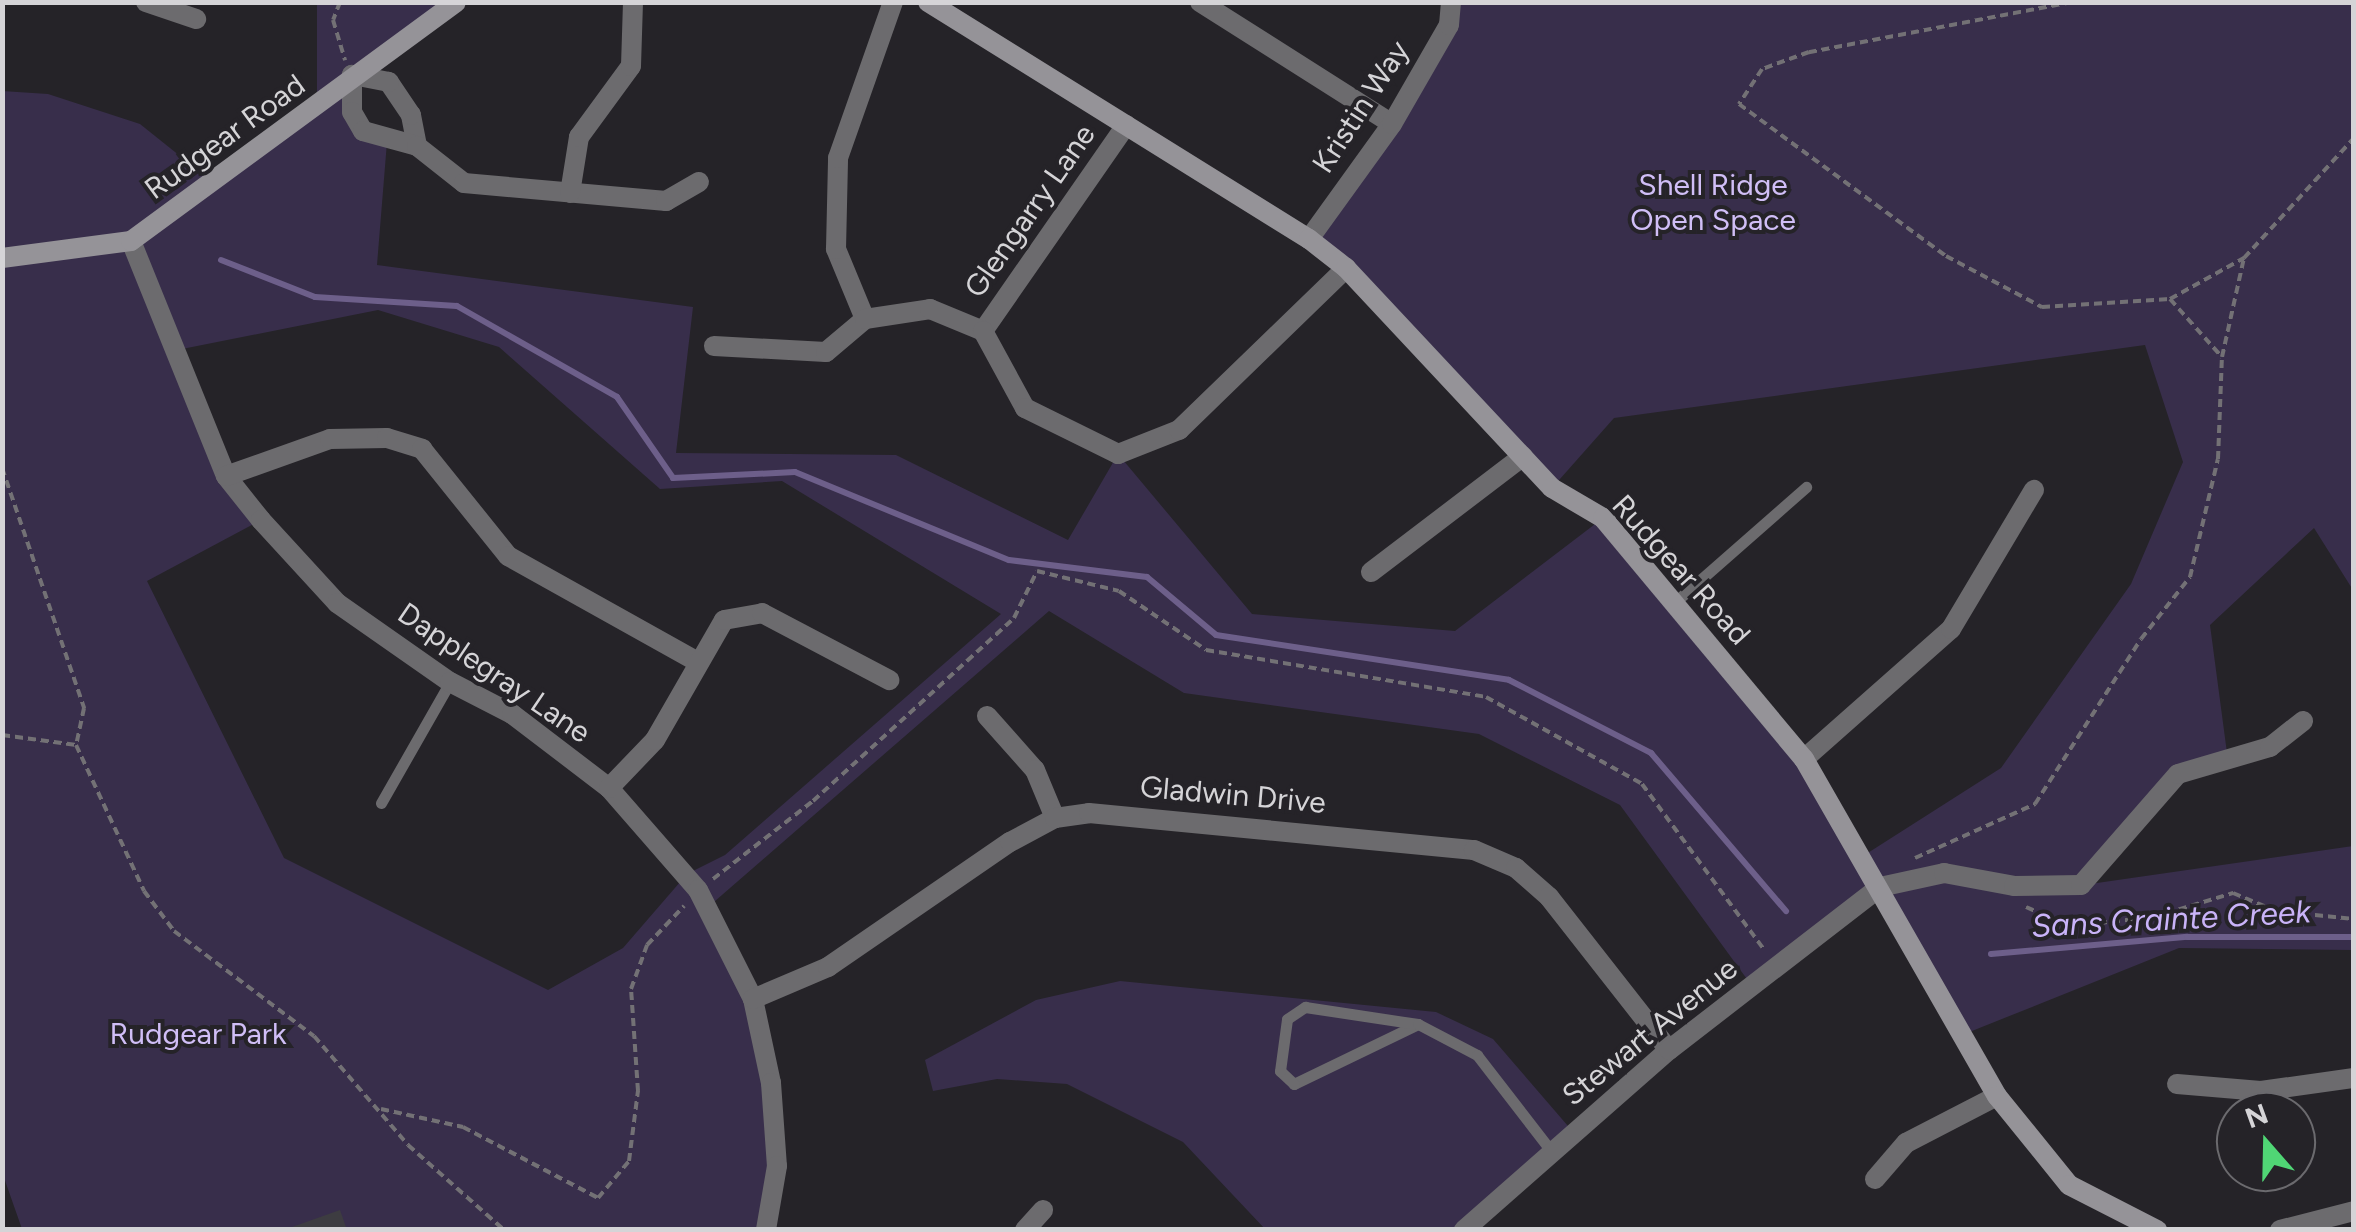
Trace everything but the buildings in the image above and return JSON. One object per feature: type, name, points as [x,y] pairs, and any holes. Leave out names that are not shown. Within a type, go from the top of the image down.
[{"type":"street","points":[[146,2],[196,19]]},
{"type":"street","name":"Rudgear Road","points":[[2,258],[130,241],[317,111],[352,75],[456,2]]},
{"type":"street","points":[[570,193],[579,137],[631,66],[633,2]]},
{"type":"street","points":[[864,320],[836,249],[838,158],[893,2]]},
{"type":"street","name":"Rudgear Road","points":[[928,2],[1309,239],[1346,268],[1552,488],[1603,518],[1804,759],[1996,1096],[2069,1185],[2158,1230]]},
{"type":"street","points":[[1200,2],[1392,124]]},
{"type":"street","name":"Kristin Way","points":[[1309,239],[1392,124],[1448,25],[1452,2]]},
{"type":"street","points":[[417,146],[411,114],[388,82],[352,75],[352,112],[363,131],[417,146],[464,184],[666,200],[699,182]]},
{"type":"street","name":"Glengarry Lane","points":[[983,331],[1126,125]]},
{"type":"street","name":"Dapplegray Lane","points":[[130,241],[226,476],[337,602],[450,682],[512,714],[609,788],[687,874],[753,999],[777,1166],[766,1230]]},
{"type":"street","points":[[714,346],[826,352],[864,320],[930,309],[983,331],[1025,408],[1118,454],[1179,430],[1346,268]]},
{"type":"street","points":[[226,476],[330,438],[388,438],[422,449],[508,556],[698,662]]},
{"type":"street","points":[[1371,572],[1523,456]]},
{"type":"street","points":[[1804,759],[1951,629],[2034,490]]},
{"type":"street","points":[[609,788],[655,740],[724,620],[762,613],[890,680]]},
{"type":"street","points":[[987,716],[1035,770],[1055,818]]},
{"type":"street","points":[[1880,887],[1944,873],[2014,886],[2081,885],[2178,774],[2270,746],[2303,721]]},
{"type":"street","name":"Gladwin Drive","points":[[753,999],[828,966],[1055,818],[1090,813],[1474,850],[1516,868],[1549,897],[1669,1050]]},
{"type":"street","name":"Stewart Avenue","points":[[1464,1230],[1669,1050],[1880,887]]},
{"type":"street","points":[[2177,1084],[2261,1091],[2354,1078]]},
{"type":"street","points":[[1875,1178],[1906,1143],[1996,1096]]},
{"type":"street","points":[[1024,1230],[1042,1210]]},
{"type":"street","points":[[2280,1230],[2354,1211]]},
{"type":"lane","points":[[1674,603],[1806,487]]},
{"type":"lane","points":[[380,803],[450,682]]},
{"type":"lane","points":[[1418,1024],[1294,1084],[1280,1072],[1287,1019],[1305,1007],[1418,1024],[1477,1055],[1552,1152]]},
{"type":"path","points":[[340,2],[337,43],[352,75]]},
{"type":"path","points":[[2072,2],[1809,52],[1762,69],[1739,104],[1946,256],[2042,306],[2170,299],[2244,258],[2354,138]]},
{"type":"path","points":[[1880,887],[1916,857],[2034,804],[2140,638],[2190,577],[2218,459],[2222,357],[2244,258]]},
{"type":"path","points":[[2170,299],[2222,357]]},
{"type":"path","points":[[2,468],[84,708],[76,745],[144,891],[174,931],[314,1036],[408,1145],[504,1230]]},
{"type":"path","points":[[2,735],[76,745]]},
{"type":"path","points":[[2014,886],[2028,911],[2062,924],[2154,917],[2233,893],[2276,911],[2354,919]]},
{"type":"green space","points":[[317,3],[456,3],[352,75],[352,112],[387,142],[377,265],[693,307],[676,453],[896,455],[1068,540],[1118,454],[1252,614],[1455,631],[1603,518],[1804,759],[1863,856],[2001,768],[2131,584],[2183,462],[2145,345],[1614,418],[1552,488],[1309,239],[1392,124],[1451,3],[2353,3],[2353,590],[2314,528],[2210,625],[2227,753],[2178,774],[2083,885],[2353,846],[2353,950],[2179,948],[1962,1035],[1879,887],[1752,986],[1620,805],[1479,734],[1184,693],[1049,611],[707,908],[753,999],[777,1166],[757,1229],[22,1229],[2,1172],[2,91],[48,94],[140,124],[215,184],[317,111]],"holes":[[[378,310],[499,347],[660,489],[782,481],[1001,614],[725,855],[687,874],[623,948],[548,990],[284,858],[147,581],[261,520],[172,351]]]},
{"type":"green space","points":[[1120,981],[1436,1012],[1493,1039],[1574,1133],[1464,1229],[1265,1229],[1183,1142],[1067,1084],[997,1079],[933,1091],[925,1060],[1036,1000]]},
{"type":"waterway","name":"Sans Crainte Creek","points":[[221,260],[315,297],[457,306],[617,397],[673,478],[795,472],[1009,560],[1147,577],[1216,635],[1509,680],[1651,753],[1786,911]]},
{"type":"waterway","name":"Sans Crainte Creek","points":[[1991,954],[2187,937],[2354,937]]},
{"type":"park label","name":"Shell Ridge Open Space","points":[[1713,202]]},
{"type":"park label","name":"Rudgear Park","points":[[198,1034]]}]
